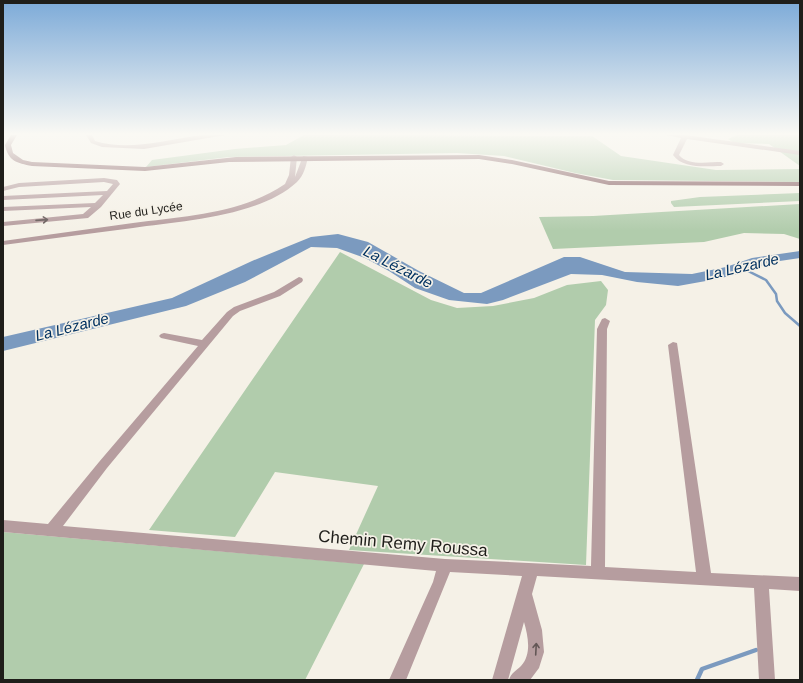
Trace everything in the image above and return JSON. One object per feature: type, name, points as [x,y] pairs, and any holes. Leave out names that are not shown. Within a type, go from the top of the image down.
[{"type":"main road","points":[[97,167],[145,169],[165,167]]},
{"type":"main road","points":[[533,167],[578,178],[609,183],[800,184]]},
{"type":"street","points":[[288,185],[292,175],[292,167]]},
{"type":"street","name":"Rue du Lycée","points":[[3,243],[216,212],[256,202],[272,195],[288,185],[296,178],[301,167]]},
{"type":"street","points":[[3,189],[19,185],[104,180],[117,182],[90,213],[80,217],[3,224]]},
{"type":"street","points":[[3,198],[92,192],[109,193]]},
{"type":"street","points":[[3,209],[98,205]]},
{"type":"street","points":[[3,235],[12,238],[14,241]]},
{"type":"street","points":[[52,530],[103,465],[230,314],[237,309],[277,294],[299,280]]},
{"type":"street","points":[[598,574],[602,329],[605,322]]},
{"type":"street","points":[[164,336],[205,344]]},
{"type":"street","points":[[673,345],[704,578]]},
{"type":"street","name":"Chemin Remy Roussa","points":[[3,526],[445,565],[531,571],[761,580],[800,584]]},
{"type":"street","points":[[397,680],[440,582],[445,565]]},
{"type":"street","points":[[500,680],[531,571]]},
{"type":"street","points":[[761,580],[767,680]]},
{"type":"street","points":[[517,680],[528,671],[534,662],[537,653],[537,643],[524,595]]},
{"type":"green space","points":[[549,167],[695,167],[716,170],[800,169],[800,182],[613,180]]},
{"type":"green space","points":[[800,193],[800,201],[674,207],[671,203],[671,201],[700,197]]},
{"type":"green space","points":[[800,204],[800,239],[784,234],[744,233],[704,242],[553,249],[539,217],[593,216]]},
{"type":"green space","points":[[340,252],[431,300],[457,308],[493,306],[534,298],[567,285],[601,281],[608,290],[606,305],[595,320],[586,565],[349,550],[378,486],[275,472],[235,537],[149,530]]},
{"type":"green space","points":[[3,532],[364,564],[305,680],[3,680]]},
{"type":"water","name":"La Lézarde","points":[[338,234],[368,242],[419,271],[464,293],[481,293],[564,257],[580,257],[625,272],[692,274],[726,267],[752,258],[800,251],[800,258],[773,262],[746,272],[678,286],[637,282],[602,275],[571,274],[503,300],[487,304],[449,300],[415,288],[389,271],[365,258],[337,248],[311,247],[245,282],[186,306],[3,351],[3,337],[172,298],[252,261],[311,237]]},
{"type":"waterway","name":"La Lézarde","points":[[746,270],[766,280],[776,294],[777,301],[785,313],[800,326]]},
{"type":"waterway","points":[[697,680],[702,669],[756,650]]}]
